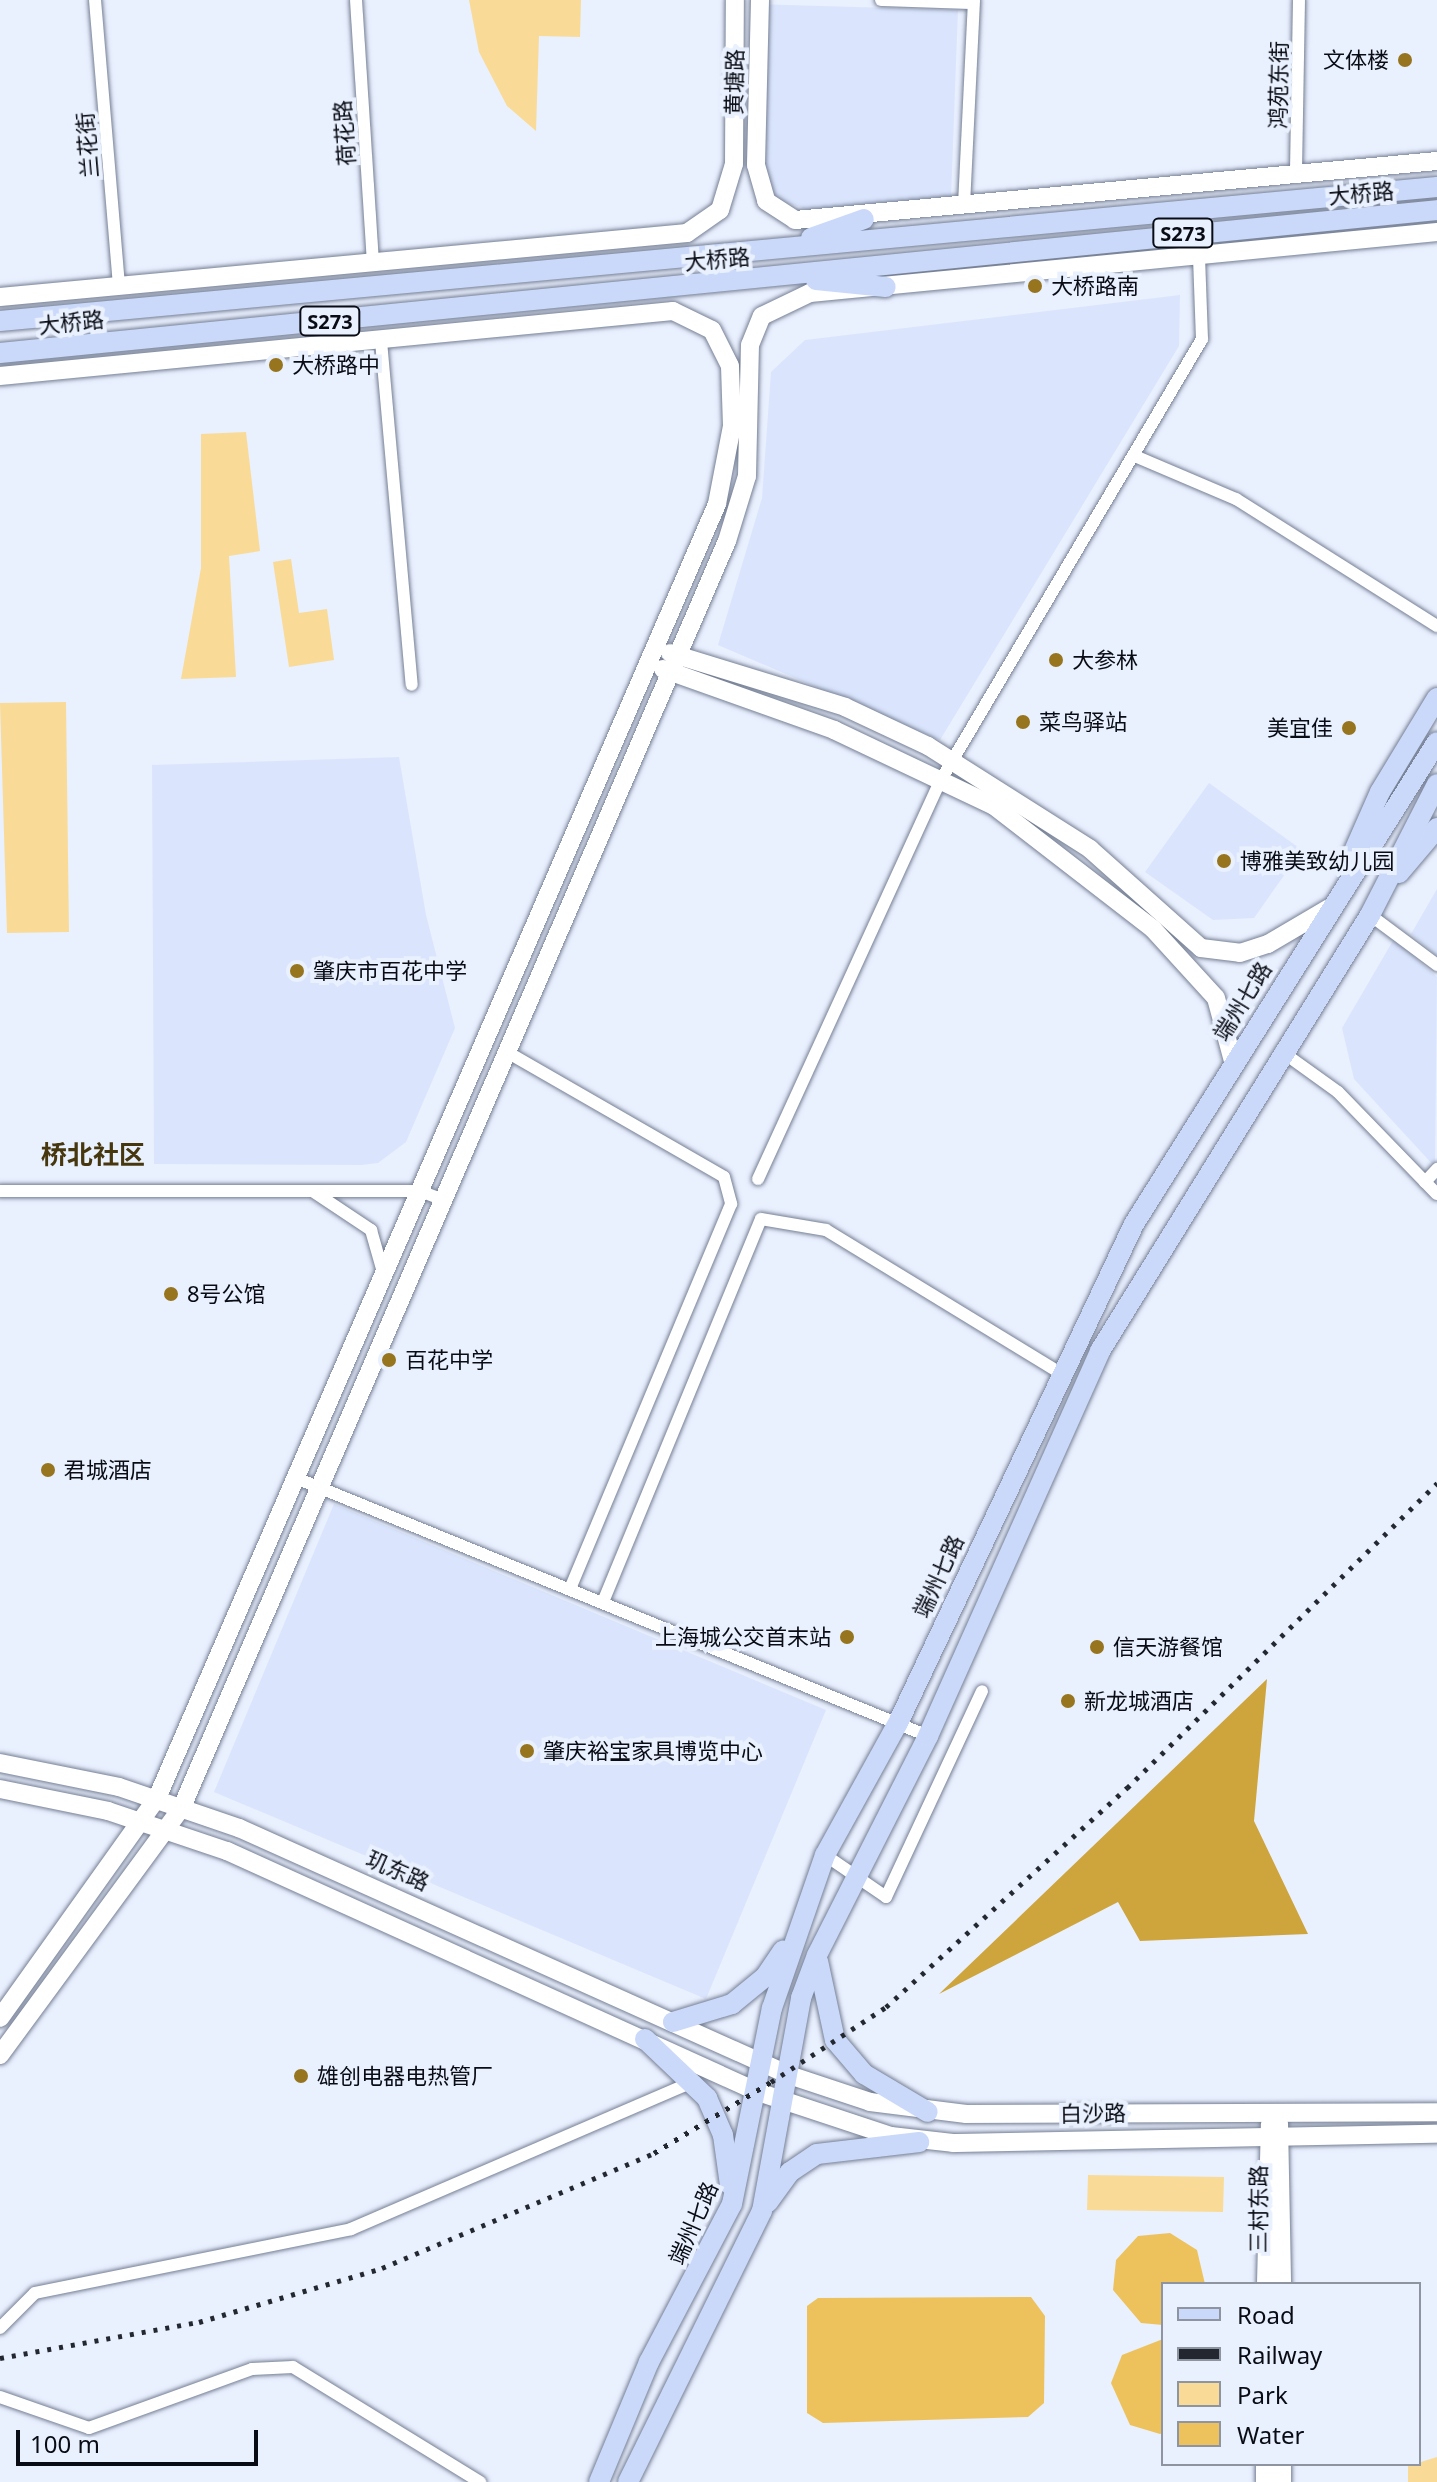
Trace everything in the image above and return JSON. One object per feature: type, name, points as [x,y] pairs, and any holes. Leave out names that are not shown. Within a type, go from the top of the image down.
[{"type":"main road","name":"大桥路","points":[[0,321],[1437,187]]},
{"type":"main road","name":"大桥路","points":[[0,353],[788,277],[928,256],[1437,210]]},
{"type":"main road","points":[[784,248],[864,219]]},
{"type":"main road","points":[[788,277],[886,287]]},
{"type":"main road","points":[[1329,908],[1380,792],[1437,698]]},
{"type":"main road","name":"端州七路","points":[[599,2482],[649,2362],[732,2204],[762,2062],[798,1926],[825,1855],[898,1723],[1059,1372],[1134,1224],[1329,908],[1437,742]]},
{"type":"main road","points":[[762,2211],[817,1955],[928,1736],[1100,1351],[1281,1051],[1370,915],[1437,784]]},
{"type":"main road","points":[[1381,894],[1437,828]]},
{"type":"main road","points":[[673,2022],[732,2004],[765,1977],[798,1926]]},
{"type":"main road","points":[[817,1955],[835,2040],[864,2074],[928,2112]]},
{"type":"main road","points":[[645,2039],[693,2082],[723,2135],[732,2204]]},
{"type":"main road","points":[[628,2482],[762,2211],[790,2172],[817,2154],[919,2142]]},
{"type":"street","name":"兰花街","points":[[95,0],[119,286]]},
{"type":"street","name":"荷花路","points":[[356,0],[373,263]]},
{"type":"street","name":"黄塘路","points":[[661,236],[687,233],[712,218],[734,164],[735,0]]},
{"type":"street","name":"黄塘路","points":[[760,0],[756,165],[775,212],[795,220],[864,219]]},
{"type":"street","points":[[881,0],[973,2],[964,205]]},
{"type":"street","name":"鸿苑东街","points":[[1296,171],[1299,0]]},
{"type":"street","points":[[864,219],[964,205],[1296,171],[1437,161]]},
{"type":"street","points":[[0,2055],[182,1807],[680,651],[747,476],[750,345],[762,316],[810,293],[1437,232]]},
{"type":"street","points":[[0,297],[661,236]]},
{"type":"street","points":[[621,261],[661,236]]},
{"type":"street","points":[[758,1179],[942,778],[1202,339],[1199,256]]},
{"type":"street","points":[[235,276],[330,289]]},
{"type":"street","points":[[547,321],[660,289]]},
{"type":"street","points":[[0,376],[673,311],[712,330],[730,366],[727,474],[654,656],[157,1798],[144,1821],[0,2018]]},
{"type":"street","points":[[381,341],[412,685]]},
{"type":"street","points":[[1135,456],[1236,499],[1437,626]]},
{"type":"street","points":[[654,656],[680,651],[845,707],[952,760],[1090,849],[1201,948],[1254,949],[1329,908]]},
{"type":"street","points":[[654,656],[669,677],[834,730],[942,778],[1077,864],[1153,929],[1216,998],[1233,1061]]},
{"type":"street","points":[[1370,915],[1437,965]]},
{"type":"street","points":[[1281,1051],[1338,1092],[1437,1194]]},
{"type":"street","points":[[507,1052],[724,1177],[731,1204],[570,1589]]},
{"type":"street","points":[[1425,1182],[1437,1169]]},
{"type":"street","points":[[0,1191],[420,1191],[443,1200]]},
{"type":"street","points":[[311,1191],[371,1230],[383,1276]]},
{"type":"street","points":[[603,1602],[761,1219],[826,1230],[1059,1372]]},
{"type":"street","points":[[296,1478],[928,1736]]},
{"type":"street","points":[[825,1855],[886,1897],[982,1691]]},
{"type":"street","name":"玑东路","points":[[0,1763],[157,1798],[313,1858],[762,2062]]},
{"type":"street","points":[[0,1789],[144,1821],[301,1882],[758,2092]]},
{"type":"street","name":"白沙路","points":[[762,2062],[789,2075],[928,2112],[1437,2112]]},
{"type":"street","points":[[0,2328],[35,2293],[351,2229],[693,2082]]},
{"type":"street","name":"白沙路","points":[[758,2092],[919,2142],[1274,2134],[1437,2134]]},
{"type":"street","points":[[1274,2134],[1275,2111]]},
{"type":"street","name":"三村东路","points":[[1266,2282],[1274,2134]]},
{"type":"street","name":"三村东路","points":[[1274,2134],[1282,2282]]},
{"type":"street","points":[[0,2397],[89,2428],[252,2369],[293,2367],[480,2482]]},
{"type":"shaded area","points":[[757,4],[958,10],[951,197],[810,210],[777,200],[761,182]]},
{"type":"shaded area","points":[[1180,295],[1179,346],[940,740],[718,645],[762,498],[771,372],[805,340]]},
{"type":"shaded area","name":"肇庆市百花中学","points":[[399,757],[426,915],[455,1028],[406,1142],[378,1163],[361,1165],[154,1164],[152,765]]},
{"type":"shaded area","name":"博雅美致幼儿园","points":[[1209,783],[1302,850],[1254,918],[1213,920],[1145,872]]},
{"type":"shaded area","points":[[1437,889],[1437,956],[1411,934]]},
{"type":"shaded area","points":[[1394,939],[1437,977],[1435,1167],[1354,1079],[1342,1028]]},
{"type":"shaded area","name":"肇庆裕宝家具博览中心","points":[[334,1504],[826,1710],[706,1999],[214,1792]]},
{"type":"shaded area","points":[[1267,1679],[1254,1821],[1308,1934],[1140,1941],[1118,1902],[939,1994]]},
{"type":"green space","points":[[469,0],[581,0],[580,37],[539,36],[536,131],[507,106],[479,52]]},
{"type":"green space","points":[[246,432],[260,551],[229,556],[236,677],[181,679],[201,568],[201,434]]},
{"type":"green space","points":[[291,559],[299,613],[327,609],[334,660],[289,667],[273,562]]},
{"type":"green space","points":[[66,702],[69,932],[7,933],[0,703]]},
{"type":"green space","points":[[1088,2175],[1224,2177],[1223,2212],[1087,2210]]},
{"type":"green space","points":[[1437,2457],[1437,2482],[1408,2482],[1408,2466],[1421,2466],[1421,2462]]},
{"type":"water","points":[[1170,2233],[1197,2250],[1205,2282],[1161,2282],[1161,2325],[1141,2323],[1113,2290],[1116,2260],[1138,2236]]},
{"type":"water","points":[[1031,2297],[1045,2316],[1044,2403],[1028,2417],[823,2423],[807,2413],[807,2306],[818,2298]]},
{"type":"water","points":[[1161,2340],[1161,2434],[1130,2425],[1111,2383],[1122,2355]]},
{"type":"railway","points":[[0,2358],[199,2322],[382,2268],[654,2153],[771,2082],[886,2007],[1127,1788],[1437,1483]]},
{"type":"place","name":"文体楼","points":[[1405,60]]},
{"type":"place","name":"大桥路南","points":[[1035,286]]},
{"type":"place","name":"大桥路中","points":[[276,365]]},
{"type":"place","name":"大参林","points":[[1056,660]]},
{"type":"place","name":"菜鸟驿站","points":[[1023,722]]},
{"type":"place","name":"美宜佳","points":[[1349,728]]},
{"type":"place","name":"博雅美致幼儿园","points":[[1224,861]]},
{"type":"place","name":"肇庆市百花中学","points":[[297,971]]},
{"type":"place","name":"8号公馆","points":[[171,1294]]},
{"type":"place","name":"百花中学","points":[[389,1360]]},
{"type":"place","name":"君城酒店","points":[[48,1470]]},
{"type":"place","name":"上海城公交首末站","points":[[847,1637]]},
{"type":"place","name":"信天游餐馆","points":[[1097,1647]]},
{"type":"place","name":"新龙城酒店","points":[[1068,1701]]},
{"type":"place","name":"肇庆裕宝家具博览中心","points":[[527,1751]]},
{"type":"place","name":"雄创电器电热管厂","points":[[301,2076]]},
{"type":"district","name":"桥北社区","points":[[93,1155]]}]
